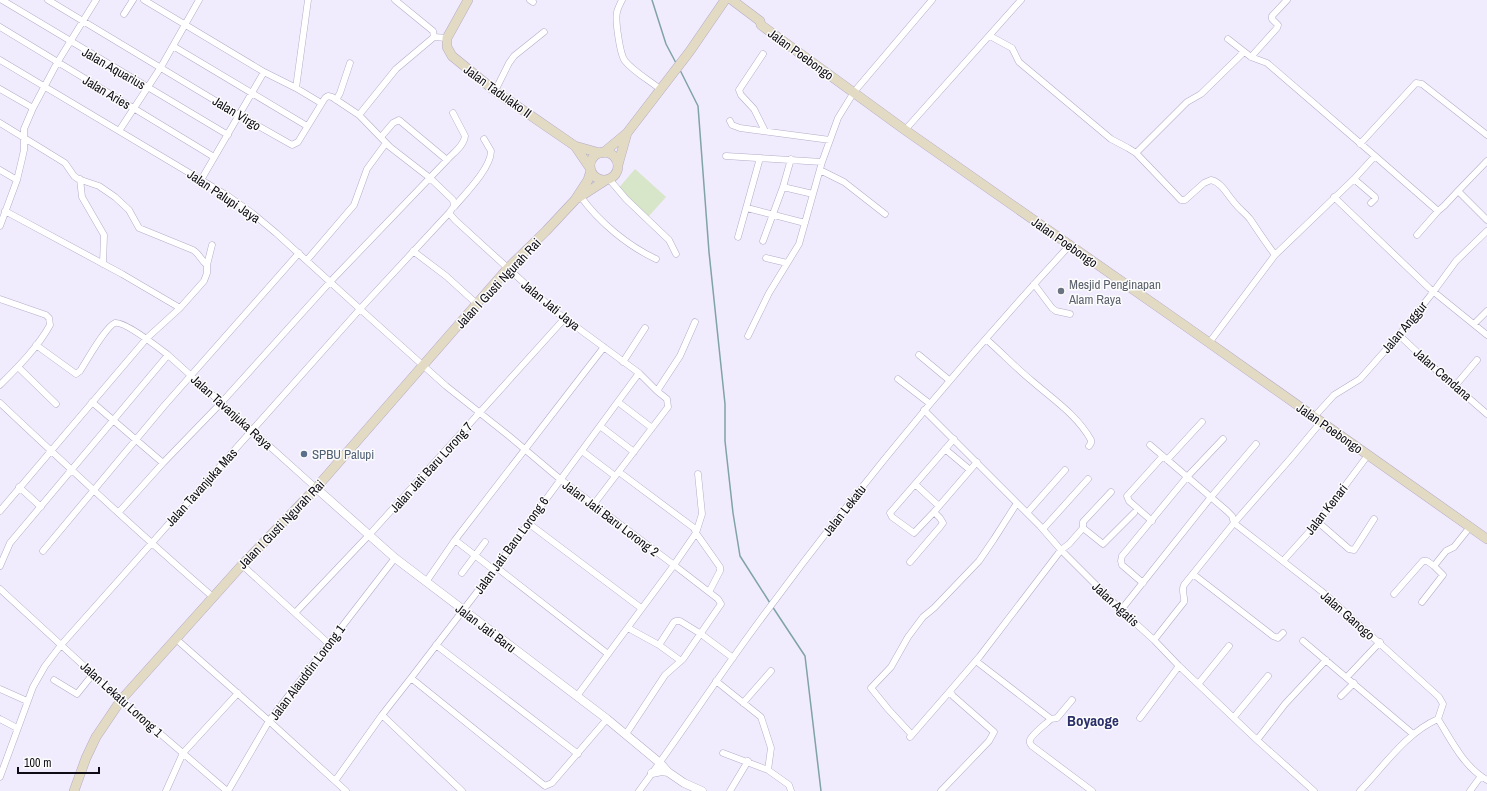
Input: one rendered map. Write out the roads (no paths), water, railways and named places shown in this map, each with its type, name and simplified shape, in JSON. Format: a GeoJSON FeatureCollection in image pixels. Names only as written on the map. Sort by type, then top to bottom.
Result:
{"type":"FeatureCollection","features":[{"type":"Feature","properties":{"kind":"main road"},"geometry":{"type":"LineString","coordinates":[[447,38],[468,0]]}},
{"type":"Feature","properties":{"kind":"main road"},"geometry":{"type":"LineString","coordinates":[[591,169],[594,158],[627,133],[690,51],[726,0]]}},
{"type":"Feature","properties":{"kind":"main road","name":"Jalan Poebongo"},"geometry":{"type":"LineString","coordinates":[[726,0],[756,25],[761,25],[905,130],[1487,539]]}},
{"type":"Feature","properties":{"kind":"main road","name":"Jalan Tadulako II"},"geometry":{"type":"LineString","coordinates":[[447,38],[447,47],[452,56],[495,91],[575,146],[601,153]]}},
{"type":"Feature","properties":{"kind":"main road"},"geometry":{"type":"LineString","coordinates":[[575,146],[598,179],[607,180],[616,173],[627,133]]}},
{"type":"Feature","properties":{"kind":"main road"},"geometry":{"type":"LineString","coordinates":[[601,153],[615,157],[618,165]]}},
{"type":"Feature","properties":{"kind":"main road","name":"Jalan I Gusti Ngurah Rai"},"geometry":{"type":"LineString","coordinates":[[578,198],[588,180],[591,169]]}},
{"type":"Feature","properties":{"kind":"main road","name":"Jalan I Gusti Ngurah Rai"},"geometry":{"type":"LineString","coordinates":[[74,791],[86,758],[96,738],[121,700],[242,564],[316,488],[508,268],[578,198],[607,180]]}},
{"type":"Feature","properties":{"kind":"street","name":"Jalan Aquarius"},"geometry":{"type":"LineString","coordinates":[[2,0],[228,135]]}},
{"type":"Feature","properties":{"kind":"street","name":"Jalan Virgo"},"geometry":{"type":"LineString","coordinates":[[48,0],[239,115],[292,145],[298,142],[321,103]]}},
{"type":"Feature","properties":{"kind":"street"},"geometry":{"type":"LineString","coordinates":[[0,226],[17,180],[24,150],[24,129],[33,108],[57,63],[96,0]]}},
{"type":"Feature","properties":{"kind":"street"},"geometry":{"type":"LineString","coordinates":[[124,14],[133,0]]}},
{"type":"Feature","properties":{"kind":"street"},"geometry":{"type":"LineString","coordinates":[[144,0],[264,72],[296,88],[321,103],[325,98],[330,96],[359,115],[386,142],[430,178],[453,200],[453,208]]}},
{"type":"Feature","properties":{"kind":"street"},"geometry":{"type":"LineString","coordinates":[[119,131],[161,67],[199,0]]}},
{"type":"Feature","properties":{"kind":"street"},"geometry":{"type":"LineString","coordinates":[[296,88],[308,0]]}},
{"type":"Feature","properties":{"kind":"street"},"geometry":{"type":"LineString","coordinates":[[396,0],[433,32],[434,37]]}},
{"type":"Feature","properties":{"kind":"street"},"geometry":{"type":"LineString","coordinates":[[622,0],[617,11],[617,16],[623,58],[629,65],[660,89]]}},
{"type":"Feature","properties":{"kind":"street"},"geometry":{"type":"LineString","coordinates":[[748,336],[769,293],[799,244],[822,162],[838,118],[854,92],[932,0]]}},
{"type":"Feature","properties":{"kind":"street"},"geometry":{"type":"LineString","coordinates":[[905,130],[1021,0]]}},
{"type":"Feature","properties":{"kind":"street"},"geometry":{"type":"LineString","coordinates":[[1251,57],[1277,28],[1278,25],[1272,19],[1272,16],[1287,0]]}},
{"type":"Feature","properties":{"kind":"street","name":"Jalan Aries"},"geometry":{"type":"LineString","coordinates":[[0,27],[214,157]]}},
{"type":"Feature","properties":{"kind":"street"},"geometry":{"type":"LineString","coordinates":[[495,91],[514,56],[544,32]]}},
{"type":"Feature","properties":{"kind":"street"},"geometry":{"type":"LineString","coordinates":[[990,36],[1010,47],[1015,52],[1019,62],[1111,139],[1136,153],[1182,200],[1185,200],[1204,183],[1214,180],[1250,219],[1262,239],[1275,255]]}},
{"type":"Feature","properties":{"kind":"street"},"geometry":{"type":"LineString","coordinates":[[359,115],[396,69],[434,37],[447,38]]}},
{"type":"Feature","properties":{"kind":"street"},"geometry":{"type":"LineString","coordinates":[[1228,39],[1251,57],[1267,63],[1438,211]]}},
{"type":"Feature","properties":{"kind":"street","name":"Jalan Virgo"},"geometry":{"type":"LineString","coordinates":[[173,46],[307,126]]}},
{"type":"Feature","properties":{"kind":"street"},"geometry":{"type":"LineString","coordinates":[[1136,153],[1187,102],[1201,94],[1244,52]]}},
{"type":"Feature","properties":{"kind":"street"},"geometry":{"type":"LineString","coordinates":[[763,54],[739,90],[741,95],[754,109],[765,131]]}},
{"type":"Feature","properties":{"kind":"street","name":"Jalan Palupi Jaya"},"geometry":{"type":"LineString","coordinates":[[0,60],[228,196],[252,213],[307,260],[423,366]]}},
{"type":"Feature","properties":{"kind":"street"},"geometry":{"type":"LineString","coordinates":[[336,100],[340,93],[350,63]]}},
{"type":"Feature","properties":{"kind":"street"},"geometry":{"type":"LineString","coordinates":[[201,180],[264,72]]}},
{"type":"Feature","properties":{"kind":"street"},"geometry":{"type":"LineString","coordinates":[[1360,144],[1416,83],[1422,84],[1487,135]]}},
{"type":"Feature","properties":{"kind":"street"},"geometry":{"type":"LineString","coordinates":[[0,89],[33,108]]}},
{"type":"Feature","properties":{"kind":"street"},"geometry":{"type":"LineString","coordinates":[[119,512],[163,463],[221,403],[330,282],[462,144],[465,136],[454,113]]}},
{"type":"Feature","properties":{"kind":"street"},"geometry":{"type":"LineString","coordinates":[[381,137],[393,123],[399,120],[447,160]]}},
{"type":"Feature","properties":{"kind":"street"},"geometry":{"type":"LineString","coordinates":[[730,121],[732,124],[740,128],[830,140]]}},
{"type":"Feature","properties":{"kind":"street"},"geometry":{"type":"LineString","coordinates":[[0,123],[65,163],[74,176],[99,186],[115,197],[129,210],[139,228],[193,250],[207,265]]}},
{"type":"Feature","properties":{"kind":"street"},"geometry":{"type":"LineString","coordinates":[[449,214],[477,180],[488,162],[491,151],[484,139]]}},
{"type":"Feature","properties":{"kind":"street"},"geometry":{"type":"LineString","coordinates":[[307,260],[354,206],[367,169],[386,142]]}},
{"type":"Feature","properties":{"kind":"street"},"geometry":{"type":"LineString","coordinates":[[726,156],[822,162]]}},
{"type":"Feature","properties":{"kind":"street"},"geometry":{"type":"LineString","coordinates":[[1209,343],[1275,255],[1354,179],[1375,156]]}},
{"type":"Feature","properties":{"kind":"street"},"geometry":{"type":"LineString","coordinates":[[738,237],[760,158]]}},
{"type":"Feature","properties":{"kind":"street"},"geometry":{"type":"LineString","coordinates":[[763,241],[783,187],[791,159]]}},
{"type":"Feature","properties":{"kind":"street"},"geometry":{"type":"LineString","coordinates":[[1416,235],[1487,161]]}},
{"type":"Feature","properties":{"kind":"street"},"geometry":{"type":"LineString","coordinates":[[0,170],[17,180]]}},
{"type":"Feature","properties":{"kind":"street"},"geometry":{"type":"LineString","coordinates":[[820,170],[844,182],[885,214]]}},
{"type":"Feature","properties":{"kind":"street"},"geometry":{"type":"LineString","coordinates":[[80,179],[82,197],[104,235],[103,264]]}},
{"type":"Feature","properties":{"kind":"street"},"geometry":{"type":"LineString","coordinates":[[1354,179],[1374,197],[1375,199],[1371,203]]}},
{"type":"Feature","properties":{"kind":"street"},"geometry":{"type":"LineString","coordinates":[[607,180],[669,240],[676,254]]}},
{"type":"Feature","properties":{"kind":"street"},"geometry":{"type":"LineString","coordinates":[[783,187],[813,194]]}},
{"type":"Feature","properties":{"kind":"street"},"geometry":{"type":"LineString","coordinates":[[1458,191],[1487,220]]}},
{"type":"Feature","properties":{"kind":"street"},"geometry":{"type":"LineString","coordinates":[[1334,197],[1408,268],[1487,335]]}},
{"type":"Feature","properties":{"kind":"street"},"geometry":{"type":"LineString","coordinates":[[578,198],[609,228],[641,251],[656,259]]}},
{"type":"Feature","properties":{"kind":"street"},"geometry":{"type":"LineString","coordinates":[[747,208],[805,223]]}},
{"type":"Feature","properties":{"kind":"street"},"geometry":{"type":"LineString","coordinates":[[5,212],[103,264],[180,308]]}},
{"type":"Feature","properties":{"kind":"street","name":"Jalan Jati Jaya"},"geometry":{"type":"LineString","coordinates":[[449,214],[556,312],[639,373],[656,391],[667,399],[668,406],[594,504]]}},
{"type":"Feature","properties":{"kind":"street","name":"Jalan Tavanjuka Mas"},"geometry":{"type":"LineString","coordinates":[[0,777],[27,701],[38,676],[61,645],[360,310],[449,214]]}},
{"type":"Feature","properties":{"kind":"street","name":"Jalan Anggur"},"geometry":{"type":"LineString","coordinates":[[1154,640],[1184,602],[1183,588],[1193,574],[1234,522],[1291,458],[1334,395],[1360,379],[1399,335],[1457,259],[1487,231]]}},
{"type":"Feature","properties":{"kind":"street"},"geometry":{"type":"LineString","coordinates":[[0,511],[147,338],[180,308],[204,281],[212,245]]}},
{"type":"Feature","properties":{"kind":"street","name":"Jalan Lekatu"},"geometry":{"type":"LineString","coordinates":[[641,790],[758,623],[929,403],[1034,284],[1070,246]]}},
{"type":"Feature","properties":{"kind":"street"},"geometry":{"type":"LineString","coordinates":[[413,252],[446,276],[477,304]]}},
{"type":"Feature","properties":{"kind":"street"},"geometry":{"type":"LineString","coordinates":[[42,551],[136,439],[299,253]]}},
{"type":"Feature","properties":{"kind":"street"},"geometry":{"type":"LineString","coordinates":[[766,258],[787,263]]}},
{"type":"Feature","properties":{"kind":"street"},"geometry":{"type":"LineString","coordinates":[[1034,284],[1052,308],[1056,311],[1070,314]]}},
{"type":"Feature","properties":{"kind":"street"},"geometry":{"type":"LineString","coordinates":[[0,299],[48,316],[50,325],[18,367],[0,385]]}},
{"type":"Feature","properties":{"kind":"street"},"geometry":{"type":"LineString","coordinates":[[1474,324],[1487,311]]}},
{"type":"Feature","properties":{"kind":"street","name":"Jalan Jati Baru Lorong 7"},"geometry":{"type":"LineString","coordinates":[[295,613],[370,534],[565,318]]}},
{"type":"Feature","properties":{"kind":"street"},"geometry":{"type":"LineString","coordinates":[[656,391],[680,356],[695,322]]}},
{"type":"Feature","properties":{"kind":"street","name":"Jalan Tavanjuka Raya"},"geometry":{"type":"LineString","coordinates":[[36,345],[76,374],[80,371],[102,337],[114,324],[120,324],[147,338],[168,355],[316,488]]}},
{"type":"Feature","properties":{"kind":"street"},"geometry":{"type":"LineString","coordinates":[[623,362],[645,328]]}},
{"type":"Feature","properties":{"kind":"street","name":"Jalan Cendana"},"geometry":{"type":"LineString","coordinates":[[1399,335],[1487,414]]}},
{"type":"Feature","properties":{"kind":"street"},"geometry":{"type":"LineString","coordinates":[[986,339],[1016,368],[1057,400],[1079,421],[1091,440],[1089,446]]}},
{"type":"Feature","properties":{"kind":"street"},"geometry":{"type":"LineString","coordinates":[[426,582],[455,540],[604,347]]}},
{"type":"Feature","properties":{"kind":"street"},"geometry":{"type":"LineString","coordinates":[[0,566],[10,543],[168,355]]}},
{"type":"Feature","properties":{"kind":"street"},"geometry":{"type":"LineString","coordinates":[[919,355],[949,380]]}},
{"type":"Feature","properties":{"kind":"street"},"geometry":{"type":"LineString","coordinates":[[1455,386],[1477,360]]}},
{"type":"Feature","properties":{"kind":"street","name":"Jalan Jati Baru Lorong 2"},"geometry":{"type":"LineString","coordinates":[[423,366],[560,479],[721,601],[720,608],[701,634]]}},
{"type":"Feature","properties":{"kind":"street"},"geometry":{"type":"LineString","coordinates":[[18,367],[56,404]]}},
{"type":"Feature","properties":{"kind":"street","name":"Jalan Jati Baru Lorong 6"},"geometry":{"type":"LineString","coordinates":[[334,781],[382,715],[495,569],[639,373]]}},
{"type":"Feature","properties":{"kind":"street"},"geometry":{"type":"LineString","coordinates":[[898,378],[929,403]]}},
{"type":"Feature","properties":{"kind":"street"},"geometry":{"type":"LineString","coordinates":[[92,402],[163,463]]}},
{"type":"Feature","properties":{"kind":"street"},"geometry":{"type":"LineString","coordinates":[[618,402],[652,428]]}},
{"type":"Feature","properties":{"kind":"street"},"geometry":{"type":"LineString","coordinates":[[0,403],[72,471],[119,512],[151,544],[213,597]]}},
{"type":"Feature","properties":{"kind":"street","name":"Jalan Agatis"},"geometry":{"type":"LineString","coordinates":[[924,410],[1027,513],[1060,550],[1121,610],[1257,740],[1314,791]]}},
{"type":"Feature","properties":{"kind":"street"},"geometry":{"type":"LineString","coordinates":[[1152,521],[1129,501],[1127,496],[1202,422]]}},
{"type":"Feature","properties":{"kind":"street"},"geometry":{"type":"LineString","coordinates":[[600,426],[634,452]]}},
{"type":"Feature","properties":{"kind":"street"},"geometry":{"type":"LineString","coordinates":[[954,439],[892,511],[891,515],[914,533],[977,462]]}},
{"type":"Feature","properties":{"kind":"street"},"geometry":{"type":"LineString","coordinates":[[1143,583],[1122,565],[1122,556],[1187,477],[1223,439]]}},
{"type":"Feature","properties":{"kind":"street"},"geometry":{"type":"LineString","coordinates":[[1121,610],[1211,497],[1256,444]]}},
{"type":"Feature","properties":{"kind":"street","name":"Jalan Ganogo"},"geometry":{"type":"LineString","coordinates":[[1150,445],[1228,511],[1234,522],[1325,594],[1442,699],[1443,708],[1438,719]]}},
{"type":"Feature","properties":{"kind":"street"},"geometry":{"type":"LineString","coordinates":[[945,449],[970,470]]}},
{"type":"Feature","properties":{"kind":"street"},"geometry":{"type":"LineString","coordinates":[[582,451],[693,526],[696,533],[720,567],[720,571],[709,592]]}},
{"type":"Feature","properties":{"kind":"street","name":"Jalan Kenari"},"geometry":{"type":"LineString","coordinates":[[1283,562],[1318,522],[1368,455]]}},
{"type":"Feature","properties":{"kind":"street"},"geometry":{"type":"LineString","coordinates":[[1027,513],[1065,470]]}},
{"type":"Feature","properties":{"kind":"street"},"geometry":{"type":"LineString","coordinates":[[577,696],[696,533],[702,514],[698,474]]}},
{"type":"Feature","properties":{"kind":"street"},"geometry":{"type":"LineString","coordinates":[[1042,529],[1088,479]]}},
{"type":"Feature","properties":{"kind":"street"},"geometry":{"type":"LineString","coordinates":[[915,484],[939,506]]}},
{"type":"Feature","properties":{"kind":"street"},"geometry":{"type":"LineString","coordinates":[[19,488],[41,507]]}},
{"type":"Feature","properties":{"kind":"street","name":"Jalan Jati Baru"},"geometry":{"type":"LineString","coordinates":[[316,488],[370,534],[395,558],[607,719],[660,763],[668,772],[684,783],[702,791]]}},
{"type":"Feature","properties":{"kind":"street"},"geometry":{"type":"LineString","coordinates":[[1017,503],[979,561],[944,599],[923,617],[908,637],[891,667],[871,688],[911,736],[976,661],[1060,550],[1069,544],[1083,528],[1083,522],[1111,492]]}},
{"type":"Feature","properties":{"kind":"street"},"geometry":{"type":"LineString","coordinates":[[910,562],[942,525],[942,520],[934,512]]}},
{"type":"Feature","properties":{"kind":"street"},"geometry":{"type":"LineString","coordinates":[[1083,528],[1103,544],[1134,513]]}},
{"type":"Feature","properties":{"kind":"street"},"geometry":{"type":"LineString","coordinates":[[1318,522],[1345,545],[1354,550],[1374,519]]}},
{"type":"Feature","properties":{"kind":"street"},"geometry":{"type":"LineString","coordinates":[[528,523],[641,608]]}},
{"type":"Feature","properties":{"kind":"street"},"geometry":{"type":"LineString","coordinates":[[1434,566],[1446,551],[1454,547],[1470,527]]}},
{"type":"Feature","properties":{"kind":"street"},"geometry":{"type":"LineString","coordinates":[[455,540],[608,654]]}},
{"type":"Feature","properties":{"kind":"street"},"geometry":{"type":"LineString","coordinates":[[462,573],[485,542]]}},
{"type":"Feature","properties":{"kind":"street","name":"Jalan Alauddin Lorong 1"},"geometry":{"type":"LineString","coordinates":[[227,791],[269,721],[395,558]]}},
{"type":"Feature","properties":{"kind":"street"},"geometry":{"type":"LineString","coordinates":[[1394,594],[1423,561],[1427,561],[1442,575],[1422,602]]}},
{"type":"Feature","properties":{"kind":"street"},"geometry":{"type":"LineString","coordinates":[[242,564],[328,643]]}},
{"type":"Feature","properties":{"kind":"street"},"geometry":{"type":"LineString","coordinates":[[1193,574],[1273,636],[1278,638],[1283,633]]}},
{"type":"Feature","properties":{"kind":"street","name":"Jalan Lekatu Lorong 1"},"geometry":{"type":"LineString","coordinates":[[0,589],[121,700],[227,791]]}},
{"type":"Feature","properties":{"kind":"street"},"geometry":{"type":"LineString","coordinates":[[659,645],[676,621],[680,621],[701,634],[733,658]]}},
{"type":"Feature","properties":{"kind":"street"},"geometry":{"type":"LineString","coordinates":[[628,628],[659,645],[681,661]]}},
{"type":"Feature","properties":{"kind":"street"},"geometry":{"type":"LineString","coordinates":[[626,734],[670,668],[681,661],[701,634]]}},
{"type":"Feature","properties":{"kind":"street"},"geometry":{"type":"LineString","coordinates":[[176,639],[346,791]]}},
{"type":"Feature","properties":{"kind":"street"},"geometry":{"type":"LineString","coordinates":[[1303,641],[1413,734]]}},
{"type":"Feature","properties":{"kind":"street"},"geometry":{"type":"LineString","coordinates":[[1347,678],[1380,642]]}},
{"type":"Feature","properties":{"kind":"street"},"geometry":{"type":"LineString","coordinates":[[436,645],[578,754]]}},
{"type":"Feature","properties":{"kind":"street"},"geometry":{"type":"LineString","coordinates":[[1199,683],[1229,646]]}},
{"type":"Feature","properties":{"kind":"street"},"geometry":{"type":"LineString","coordinates":[[1257,740],[1286,704],[1326,660]]}},
{"type":"Feature","properties":{"kind":"street"},"geometry":{"type":"LineString","coordinates":[[976,661],[1052,719]]}},
{"type":"Feature","properties":{"kind":"street"},"geometry":{"type":"LineString","coordinates":[[1140,718],[1179,666]]}},
{"type":"Feature","properties":{"kind":"street"},"geometry":{"type":"LineString","coordinates":[[743,703],[771,671]]}},
{"type":"Feature","properties":{"kind":"street"},"geometry":{"type":"LineString","coordinates":[[54,680],[77,694],[93,674]]}},
{"type":"Feature","properties":{"kind":"street"},"geometry":{"type":"LineString","coordinates":[[1234,717],[1268,676]]}},
{"type":"Feature","properties":{"kind":"street"},"geometry":{"type":"LineString","coordinates":[[411,678],[545,786],[550,785],[607,719]]}},
{"type":"Feature","properties":{"kind":"street"},"geometry":{"type":"LineString","coordinates":[[716,681],[760,717],[771,748],[768,770]]}},
{"type":"Feature","properties":{"kind":"street"},"geometry":{"type":"LineString","coordinates":[[1342,696],[1354,683]]}},
{"type":"Feature","properties":{"kind":"street"},"geometry":{"type":"LineString","coordinates":[[0,689],[27,701]]}},
{"type":"Feature","properties":{"kind":"street"},"geometry":{"type":"LineString","coordinates":[[941,791],[989,741],[994,732],[953,696],[950,691]]}},
{"type":"Feature","properties":{"kind":"street"},"geometry":{"type":"LineString","coordinates":[[166,791],[183,753],[238,693]]}},
{"type":"Feature","properties":{"kind":"street"},"geometry":{"type":"LineString","coordinates":[[1072,700],[1057,718],[1052,719],[1030,739],[1030,742],[1032,746],[1092,791]]}},
{"type":"Feature","properties":{"kind":"street"},"geometry":{"type":"LineString","coordinates":[[382,715],[458,790]]}},
{"type":"Feature","properties":{"kind":"street"},"geometry":{"type":"LineString","coordinates":[[0,719],[17,728]]}},
{"type":"Feature","properties":{"kind":"street"},"geometry":{"type":"LineString","coordinates":[[1360,791],[1413,734],[1438,719],[1458,751],[1484,778],[1470,791]]}},
{"type":"Feature","properties":{"kind":"street"},"geometry":{"type":"LineString","coordinates":[[723,753],[748,761],[768,770],[790,785],[791,791]]}},
{"type":"Feature","properties":{"kind":"street"},"geometry":{"type":"LineString","coordinates":[[730,791],[748,761]]}},
{"type":"Feature","properties":{"kind":"street"},"geometry":{"type":"LineString","coordinates":[[652,773],[662,771],[668,772]]}},
{"type":"Feature","properties":{"kind":"waterway"},"geometry":{"type":"LineString","coordinates":[[652,0],[666,44],[676,63]]}},
{"type":"Feature","properties":{"kind":"waterway"},"geometry":{"type":"LineString","coordinates":[[680,70],[698,106],[709,252],[725,404],[725,441],[733,513],[740,556],[770,603]]}},
{"type":"Feature","properties":{"kind":"waterway"},"geometry":{"type":"LineString","coordinates":[[772,606],[805,656],[821,791]]}},
{"type":"Feature","properties":{"kind":"place","name":"Mesjid Penginapan Alam Raya"},"geometry":{"type":"Point","coordinates":[1061,291]}},
{"type":"Feature","properties":{"kind":"place","name":"SPBU Palupi"},"geometry":{"type":"Point","coordinates":[304,454]}},
{"type":"Feature","properties":{"kind":"district","name":"Boyaoge"},"geometry":{"type":"Point","coordinates":[1093,721]}}]}
